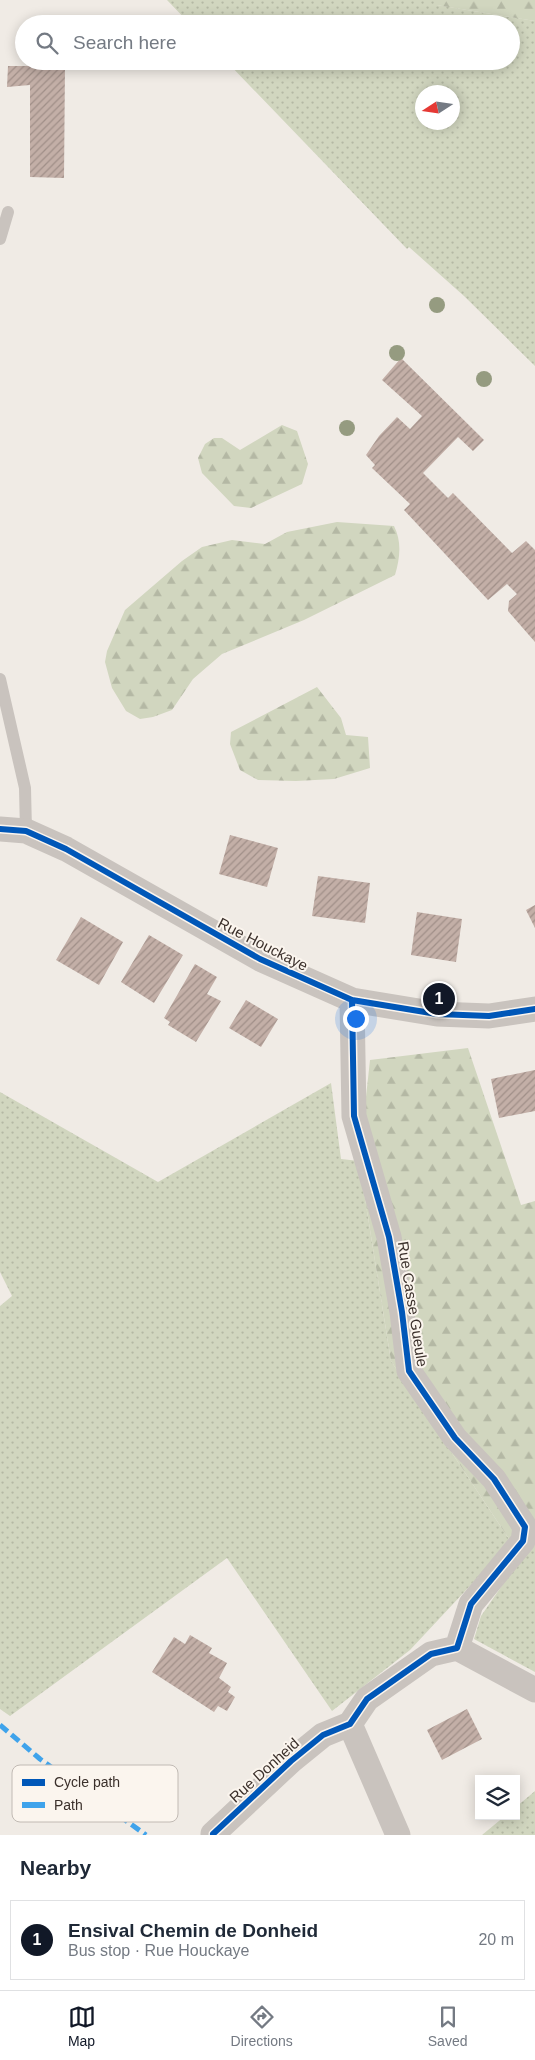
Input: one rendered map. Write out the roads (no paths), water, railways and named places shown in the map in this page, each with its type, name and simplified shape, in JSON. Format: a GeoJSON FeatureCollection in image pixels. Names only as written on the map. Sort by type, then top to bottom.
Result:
{"type":"FeatureCollection","features":[{"type":"Feature","properties":{"kind":"street","name":"Rue Houckaye"},"geometry":{"type":"LineString","coordinates":[[0,829],[26,831],[66,849],[260,959],[352,1000],[437,1014],[489,1016],[535,1009]]}},
{"type":"Feature","properties":{"kind":"street","name":"Rue Casse Gueule"},"geometry":{"type":"LineString","coordinates":[[352,1000],[354,1116],[389,1237],[402,1312],[409,1371],[455,1438],[494,1479],[525,1527],[523,1541],[471,1604],[457,1648]]}},
{"type":"Feature","properties":{"kind":"street"},"geometry":{"type":"LineString","coordinates":[[398,1835],[350,1724],[367,1699],[431,1654],[457,1648],[535,1690]]}},
{"type":"Feature","properties":{"kind":"street","name":"Rue Donheid"},"geometry":{"type":"LineString","coordinates":[[213,1834],[291,1761],[324,1735],[350,1724]]}},
{"type":"Feature","properties":{"kind":"lane"},"geometry":{"type":"LineString","coordinates":[[0,239],[8,212]]}},
{"type":"Feature","properties":{"kind":"lane"},"geometry":{"type":"LineString","coordinates":[[0,679],[25,788],[26,831]]}},
{"type":"Feature","properties":{"kind":"place","name":"Ensival Chemin de Donheid"},"geometry":{"type":"Point","coordinates":[439,999]}}]}
